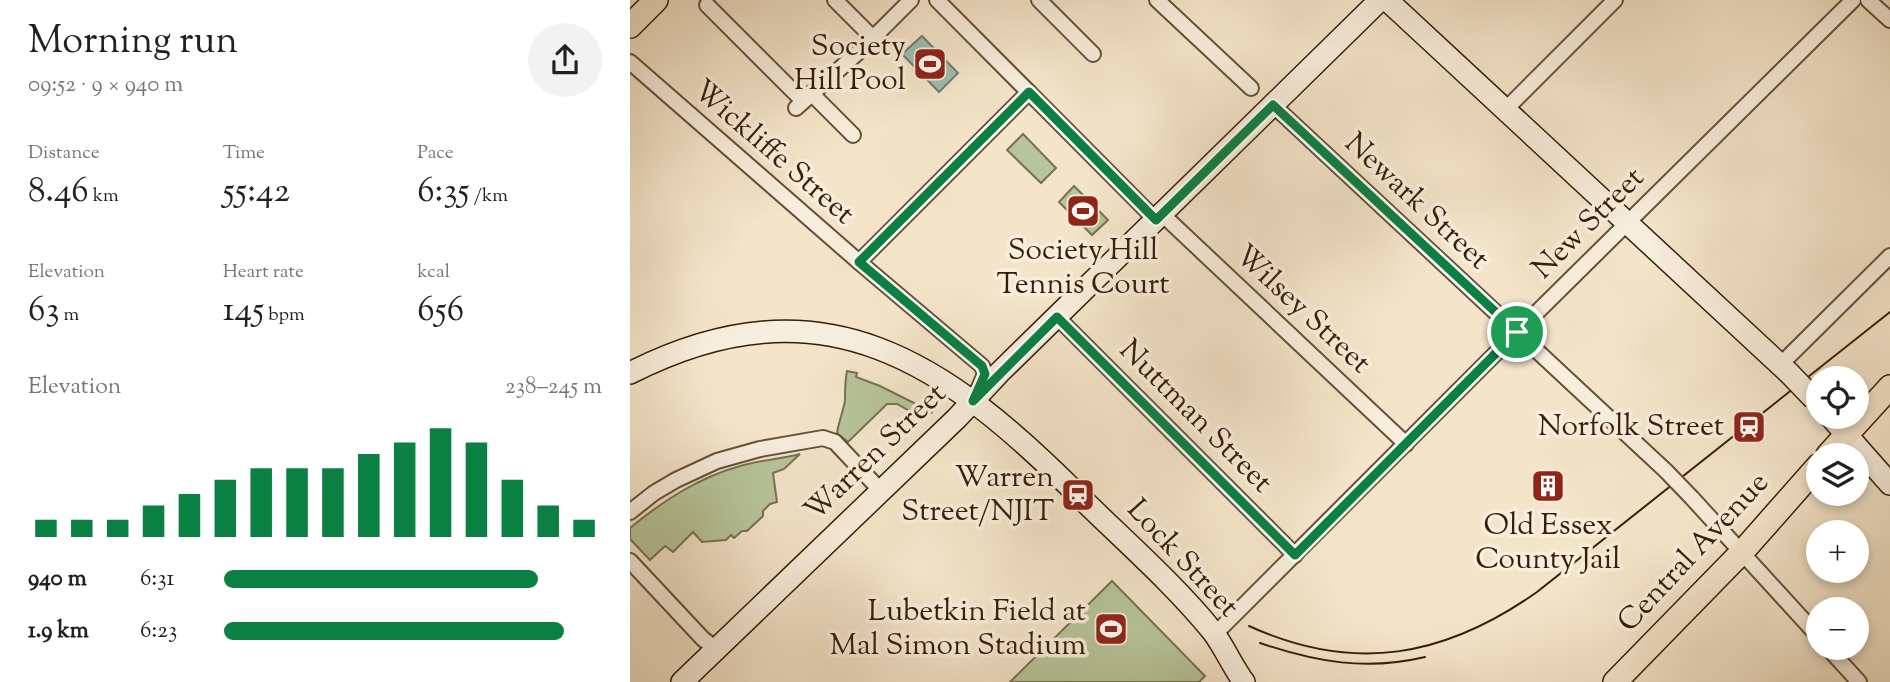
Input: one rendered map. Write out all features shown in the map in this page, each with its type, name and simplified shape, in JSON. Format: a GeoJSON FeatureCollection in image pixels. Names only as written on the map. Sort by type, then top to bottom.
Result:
{"type":"FeatureCollection","features":[{"type":"Feature","properties":{"kind":"main road"},"geometry":{"type":"LineString","coordinates":[[630,26],[656,0]]}},
{"type":"Feature","properties":{"kind":"main road","name":"Warren Street"},"geometry":{"type":"LineString","coordinates":[[681,682],[881,491],[1380,0]]}},
{"type":"Feature","properties":{"kind":"main road"},"geometry":{"type":"LineString","coordinates":[[1387,0],[1806,392]]}},
{"type":"Feature","properties":{"kind":"main road","name":"Lock Street"},"geometry":{"type":"LineString","coordinates":[[630,373],[710,341],[759,332],[810,332],[847,339],[912,363],[973,401],[1075,491],[1215,634],[1244,682]]}},
{"type":"Feature","properties":{"kind":"main road"},"geometry":{"type":"LineString","coordinates":[[1839,443],[1890,387]]}},
{"type":"Feature","properties":{"kind":"main road"},"geometry":{"type":"LineString","coordinates":[[1841,429],[1890,484]]}},
{"type":"Feature","properties":{"kind":"main road","name":"Central Avenue"},"geometry":{"type":"LineString","coordinates":[[1615,682],[1742,551],[1806,479]]}},
{"type":"Feature","properties":{"kind":"street"},"geometry":{"type":"LineString","coordinates":[[835,0],[873,38]]}},
{"type":"Feature","properties":{"kind":"street"},"geometry":{"type":"LineString","coordinates":[[803,101],[911,0]]}},
{"type":"Feature","properties":{"kind":"street","name":"Wilsey Street"},"geometry":{"type":"LineString","coordinates":[[937,0],[1159,217],[1406,444]]}},
{"type":"Feature","properties":{"kind":"street"},"geometry":{"type":"LineString","coordinates":[[1039,0],[1093,54]]}},
{"type":"Feature","properties":{"kind":"street"},"geometry":{"type":"LineString","coordinates":[[1505,110],[1615,0]]}},
{"type":"Feature","properties":{"kind":"street","name":"New Street"},"geometry":{"type":"LineString","coordinates":[[1215,634],[1853,0]]}},
{"type":"Feature","properties":{"kind":"street"},"geometry":{"type":"LineString","coordinates":[[1868,0],[1890,20]]}},
{"type":"Feature","properties":{"kind":"street"},"geometry":{"type":"LineString","coordinates":[[1160,1],[1251,88]]}},
{"type":"Feature","properties":{"kind":"street"},"geometry":{"type":"LineString","coordinates":[[707,5],[803,101],[853,135]]}},
{"type":"Feature","properties":{"kind":"street","name":"Wickliffe Street"},"geometry":{"type":"LineString","coordinates":[[630,62],[982,366],[985,374],[973,401]]}},
{"type":"Feature","properties":{"kind":"street"},"geometry":{"type":"LineString","coordinates":[[859,262],[1029,92]]}},
{"type":"Feature","properties":{"kind":"street","name":"Newark Street"},"geometry":{"type":"LineString","coordinates":[[1273,105],[1666,471],[1806,623]]}},
{"type":"Feature","properties":{"kind":"street"},"geometry":{"type":"LineString","coordinates":[[1784,369],[1890,256]]}},
{"type":"Feature","properties":{"kind":"street","name":"Nuttman Street"},"geometry":{"type":"LineString","coordinates":[[1057,317],[1295,555]]}},
{"type":"Feature","properties":{"kind":"street"},"geometry":{"type":"LineString","coordinates":[[630,512],[676,480],[717,461],[760,449],[823,438],[835,442],[881,491]]}},
{"type":"Feature","properties":{"kind":"street"},"geometry":{"type":"LineString","coordinates":[[630,561],[703,639],[716,649]]}},
{"type":"Feature","properties":{"kind":"street"},"geometry":{"type":"LineString","coordinates":[[1839,660],[1859,682]]}},
{"type":"Feature","properties":{"kind":"green space","name":"Society Hill Tennis Court"},"geometry":{"type":"Polygon","coordinates":[[[1023,134],[1056,168],[1041,183],[1007,150],[1023,134]]]}},
{"type":"Feature","properties":{"kind":"green space","name":"Society Hill Tennis Court"},"geometry":{"type":"Polygon","coordinates":[[[1074,186],[1108,220],[1092,235],[1059,202],[1074,186]]]}},
{"type":"Feature","properties":{"kind":"green space"},"geometry":{"type":"Polygon","coordinates":[[[847,371],[857,373],[856,377],[932,412],[924,419],[897,404],[887,404],[848,442],[837,433],[845,402],[847,371]]]}},
{"type":"Feature","properties":{"kind":"green space"},"geometry":{"type":"Polygon","coordinates":[[[800,454],[784,469],[773,473],[777,502],[770,504],[763,511],[763,516],[747,531],[742,531],[734,538],[731,535],[726,540],[702,542],[693,532],[673,552],[665,546],[650,560],[630,539],[630,528],[669,499],[696,484],[740,466],[800,454]]]}},
{"type":"Feature","properties":{"kind":"green space","name":"Lubetkin Field at Mal Simon Stadium"},"geometry":{"type":"Polygon","coordinates":[[[1112,581],[1205,676],[1199,682],[1010,682],[1112,581]]]}},
{"type":"Feature","properties":{"kind":"water","name":"Society Hill Pool"},"geometry":{"type":"Polygon","coordinates":[[[922,36],[958,73],[939,92],[902,54],[922,36]]]}},
{"type":"Feature","properties":{"kind":"tram line"},"geometry":{"type":"LineString","coordinates":[[1249,626],[1288,641],[1325,650],[1362,653],[1398,651],[1433,644],[1503,614],[1537,592],[1890,312]]}},
{"type":"Feature","properties":{"kind":"tram line"},"geometry":{"type":"LineString","coordinates":[[1260,643],[1301,655],[1362,664],[1425,657]]}},
{"type":"Feature","properties":{"kind":"place","name":"Society Hill Pool"},"geometry":{"type":"Point","coordinates":[930,64]}},
{"type":"Feature","properties":{"kind":"place","name":"Society Hill Tennis Court"},"geometry":{"type":"Point","coordinates":[1083,211]}},
{"type":"Feature","properties":{"kind":"place","name":"Norfolk Street"},"geometry":{"type":"Point","coordinates":[1749,427]}},
{"type":"Feature","properties":{"kind":"place","name":"Old Essex County Jail"},"geometry":{"type":"Point","coordinates":[1548,486]}},
{"type":"Feature","properties":{"kind":"place","name":"Warren Street/NJIT"},"geometry":{"type":"Point","coordinates":[1078,495]}},
{"type":"Feature","properties":{"kind":"place","name":"Lubetkin Field at Mal Simon Stadium"},"geometry":{"type":"Point","coordinates":[1111,629]}},
{"type":"Feature","properties":{"kind":"route"},"geometry":{"type":"LineString","coordinates":[[1029,92],[1156,220],[1273,105],[1517,332],[1295,555],[1057,317],[973,401],[985,374],[982,366],[859,262],[1029,92]]}}]}
